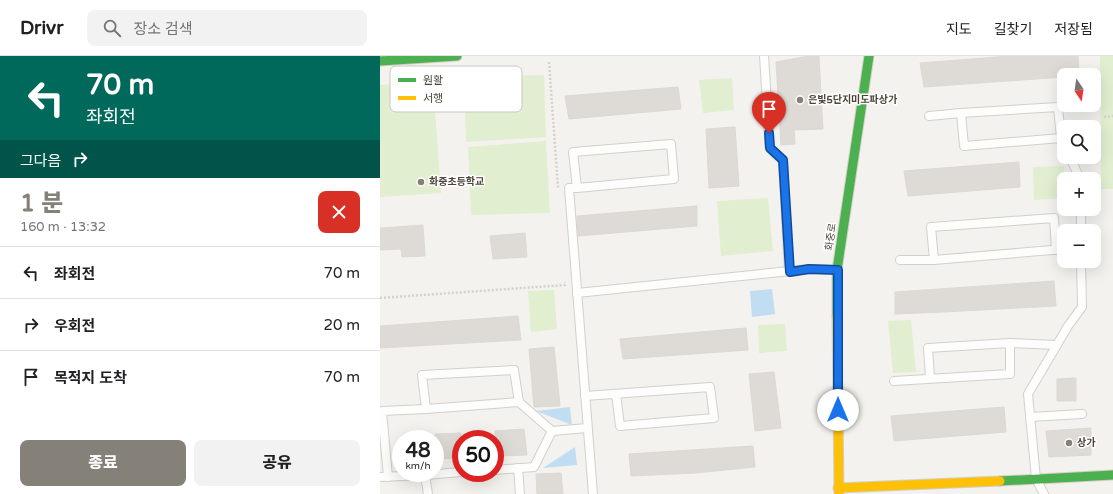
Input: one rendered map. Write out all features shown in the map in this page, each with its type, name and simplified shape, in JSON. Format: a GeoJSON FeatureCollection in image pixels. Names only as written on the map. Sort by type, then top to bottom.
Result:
{"type":"FeatureCollection","features":[{"type":"Feature","properties":{"kind":"main road"},"geometry":{"type":"LineString","coordinates":[[380,61],[457,56]]}},
{"type":"Feature","properties":{"kind":"main road","name":"화중로"},"geometry":{"type":"LineString","coordinates":[[839,491],[838,270],[869,56]]}},
{"type":"Feature","properties":{"kind":"main road"},"geometry":{"type":"LineString","coordinates":[[839,491],[1113,475]]}},
{"type":"Feature","properties":{"kind":"lane"},"geometry":{"type":"LineString","coordinates":[[764,56],[770,148],[783,160],[790,272]]}},
{"type":"Feature","properties":{"kind":"lane"},"geometry":{"type":"LineString","coordinates":[[929,116],[1058,107],[1059,120]]}},
{"type":"Feature","properties":{"kind":"lane"},"geometry":{"type":"LineString","coordinates":[[961,113],[964,146],[1057,142]]}},
{"type":"Feature","properties":{"kind":"lane"},"geometry":{"type":"LineString","coordinates":[[577,188],[573,152],[671,144],[674,179],[577,188],[569,188],[593,494]]}},
{"type":"Feature","properties":{"kind":"lane"},"geometry":{"type":"LineString","coordinates":[[934,260],[931,227],[1054,218],[1057,234]]}},
{"type":"Feature","properties":{"kind":"lane"},"geometry":{"type":"LineString","coordinates":[[900,260],[934,260],[1057,249]]}},
{"type":"Feature","properties":{"kind":"lane"},"geometry":{"type":"LineString","coordinates":[[1044,494],[1036,479],[1028,394],[1068,326],[1082,307],[1081,268]]}},
{"type":"Feature","properties":{"kind":"lane"},"geometry":{"type":"LineString","coordinates":[[577,293],[809,269],[838,270]]}},
{"type":"Feature","properties":{"kind":"lane"},"geometry":{"type":"LineString","coordinates":[[930,378],[928,348],[1010,343],[1057,344]]}},
{"type":"Feature","properties":{"kind":"lane"},"geometry":{"type":"LineString","coordinates":[[894,381],[1010,374],[1010,343]]}},
{"type":"Feature","properties":{"kind":"lane"},"geometry":{"type":"LineString","coordinates":[[426,409],[422,374],[514,370],[519,402],[552,431],[588,428]]}},
{"type":"Feature","properties":{"kind":"lane"},"geometry":{"type":"LineString","coordinates":[[585,396],[710,387],[714,418],[620,426],[616,394]]}},
{"type":"Feature","properties":{"kind":"lane"},"geometry":{"type":"LineString","coordinates":[[384,477],[382,411],[519,402]]}},
{"type":"Feature","properties":{"kind":"lane"},"geometry":{"type":"LineString","coordinates":[[1030,417],[1082,414]]}},
{"type":"Feature","properties":{"kind":"lane"},"geometry":{"type":"LineString","coordinates":[[504,469],[534,467],[552,431]]}},
{"type":"Feature","properties":{"kind":"lane"},"geometry":{"type":"LineString","coordinates":[[518,468],[520,494]]}},
{"type":"Feature","properties":{"kind":"lane"},"geometry":{"type":"LineString","coordinates":[[426,482],[428,494]]}},
{"type":"Feature","properties":{"kind":"path"},"geometry":{"type":"LineString","coordinates":[[549,62],[558,192]]}},
{"type":"Feature","properties":{"kind":"path"},"geometry":{"type":"LineString","coordinates":[[1104,117],[1113,116]]}},
{"type":"Feature","properties":{"kind":"path"},"geometry":{"type":"LineString","coordinates":[[380,298],[565,285],[564,277]]}},
{"type":"Feature","properties":{"kind":"green space"},"geometry":{"type":"Polygon","coordinates":[[[1100,56],[1113,56],[1113,189],[1101,189],[1100,56]]]}},
{"type":"Feature","properties":{"kind":"green space"},"geometry":{"type":"Polygon","coordinates":[[[544,75],[546,137],[466,142],[465,112],[522,112],[522,76],[544,75]]]}},
{"type":"Feature","properties":{"kind":"green space"},"geometry":{"type":"Polygon","coordinates":[[[732,78],[734,110],[703,113],[699,80],[732,78]]]}},
{"type":"Feature","properties":{"kind":"green space"},"geometry":{"type":"Polygon","coordinates":[[[390,84],[390,112],[435,112],[441,193],[380,197],[380,85],[390,84]]]}},
{"type":"Feature","properties":{"kind":"green space"},"geometry":{"type":"Polygon","coordinates":[[[546,141],[550,213],[471,215],[468,147],[546,141]]]}},
{"type":"Feature","properties":{"kind":"green space"},"geometry":{"type":"Polygon","coordinates":[[[1064,166],[1064,172],[1057,172],[1057,198],[1034,200],[1033,167],[1064,166]]]}},
{"type":"Feature","properties":{"kind":"green space"},"geometry":{"type":"Polygon","coordinates":[[[768,198],[773,251],[721,256],[717,201],[768,198]]]}},
{"type":"Feature","properties":{"kind":"green space"},"geometry":{"type":"Polygon","coordinates":[[[554,290],[557,329],[531,332],[528,291],[554,290]]]}},
{"type":"Feature","properties":{"kind":"green space"},"geometry":{"type":"Polygon","coordinates":[[[911,320],[916,372],[893,373],[888,321],[911,320]]]}},
{"type":"Feature","properties":{"kind":"green space"},"geometry":{"type":"Polygon","coordinates":[[[785,324],[787,351],[759,353],[758,325],[785,324]]]}},
{"type":"Feature","properties":{"kind":"water"},"geometry":{"type":"Polygon","coordinates":[[[772,289],[775,314],[752,317],[750,291],[772,289]]]}},
{"type":"Feature","properties":{"kind":"water"},"geometry":{"type":"Polygon","coordinates":[[[570,407],[572,425],[536,411],[570,407]]]}},
{"type":"Feature","properties":{"kind":"water"},"geometry":{"type":"Polygon","coordinates":[[[575,447],[577,465],[543,468],[575,447]]]}},
{"type":"Feature","properties":{"kind":"building","name":"은빛5단지미도파상가"},"geometry":{"type":"Polygon","coordinates":[[[809,56],[819,56],[823,129],[794,130],[795,144],[781,145],[776,62],[809,56]]]}},
{"type":"Feature","properties":{"kind":"building"},"geometry":{"type":"Polygon","coordinates":[[[1010,56],[1078,56],[1079,68],[1057,68],[1057,78],[924,87],[920,63],[1010,56]]]}},
{"type":"Feature","properties":{"kind":"building"},"geometry":{"type":"Polygon","coordinates":[[[678,87],[681,109],[569,119],[565,96],[678,87]]]}},
{"type":"Feature","properties":{"kind":"building"},"geometry":{"type":"Polygon","coordinates":[[[735,127],[739,186],[709,188],[706,129],[735,127]]]}},
{"type":"Feature","properties":{"kind":"building"},"geometry":{"type":"Polygon","coordinates":[[[1019,162],[1020,187],[908,196],[904,171],[1019,162]]]}},
{"type":"Feature","properties":{"kind":"building"},"geometry":{"type":"Polygon","coordinates":[[[697,206],[697,226],[578,236],[577,216],[697,206]]]}},
{"type":"Feature","properties":{"kind":"building"},"geometry":{"type":"Polygon","coordinates":[[[423,225],[425,256],[402,257],[401,249],[380,250],[380,228],[423,225]]]}},
{"type":"Feature","properties":{"kind":"building"},"geometry":{"type":"Polygon","coordinates":[[[525,233],[527,257],[493,259],[490,236],[525,233]]]}},
{"type":"Feature","properties":{"kind":"building"},"geometry":{"type":"Polygon","coordinates":[[[1054,281],[1056,306],[895,314],[895,292],[1054,281]]]}},
{"type":"Feature","properties":{"kind":"building"},"geometry":{"type":"Polygon","coordinates":[[[518,316],[521,340],[380,348],[380,326],[518,316]]]}},
{"type":"Feature","properties":{"kind":"building"},"geometry":{"type":"Polygon","coordinates":[[[746,328],[748,350],[623,359],[620,339],[746,328]]]}},
{"type":"Feature","properties":{"kind":"building"},"geometry":{"type":"Polygon","coordinates":[[[554,347],[560,406],[534,407],[529,349],[554,347]]]}},
{"type":"Feature","properties":{"kind":"building"},"geometry":{"type":"Polygon","coordinates":[[[774,372],[781,428],[755,431],[749,374],[774,372]]]}},
{"type":"Feature","properties":{"kind":"building"},"geometry":{"type":"Polygon","coordinates":[[[1076,378],[1076,401],[1057,401],[1057,379],[1076,378]]]}},
{"type":"Feature","properties":{"kind":"building"},"geometry":{"type":"Polygon","coordinates":[[[1004,407],[1006,432],[894,441],[891,416],[1004,407]]]}},
{"type":"Feature","properties":{"kind":"building","name":"상가"},"geometry":{"type":"Polygon","coordinates":[[[1091,428],[1091,455],[1049,457],[1046,431],[1091,428]]]}},
{"type":"Feature","properties":{"kind":"building"},"geometry":{"type":"Polygon","coordinates":[[[524,429],[527,455],[504,456],[504,430],[524,429]]]}},
{"type":"Feature","properties":{"kind":"building"},"geometry":{"type":"Polygon","coordinates":[[[452,433],[452,458],[444,459],[444,434],[452,433]]]}},
{"type":"Feature","properties":{"kind":"building"},"geometry":{"type":"Polygon","coordinates":[[[753,446],[755,467],[695,473],[631,476],[629,454],[753,446]]]}},
{"type":"Feature","properties":{"kind":"building"},"geometry":{"type":"Polygon","coordinates":[[[561,473],[563,494],[537,494],[536,474],[561,473]]]}},
{"type":"Feature","properties":{"kind":"traffic: fast"},"geometry":{"type":"LineString","coordinates":[[380,61],[457,56]]}},
{"type":"Feature","properties":{"kind":"traffic: fast"},"geometry":{"type":"LineString","coordinates":[[837,316],[837,270],[869,56]]}},
{"type":"Feature","properties":{"kind":"traffic: fast"},"geometry":{"type":"LineString","coordinates":[[1000,481],[1113,475]]}},
{"type":"Feature","properties":{"kind":"traffic: slow"},"geometry":{"type":"LineString","coordinates":[[837,316],[839,494]]}},
{"type":"Feature","properties":{"kind":"traffic: slow"},"geometry":{"type":"LineString","coordinates":[[838,488],[1000,481]]}},
{"type":"Feature","properties":{"kind":"place","name":"은빛5단지미도파상가"},"geometry":{"type":"Point","coordinates":[800,100]}},
{"type":"Feature","properties":{"kind":"place","name":"화중초등학교"},"geometry":{"type":"Point","coordinates":[421,182]}},
{"type":"Feature","properties":{"kind":"place","name":"상가"},"geometry":{"type":"Point","coordinates":[1069,443]}},
{"type":"Feature","properties":{"kind":"route"},"geometry":{"type":"LineString","coordinates":[[769,133],[770,148],[783,160],[790,272],[809,269],[838,270],[838,410]]}}]}
